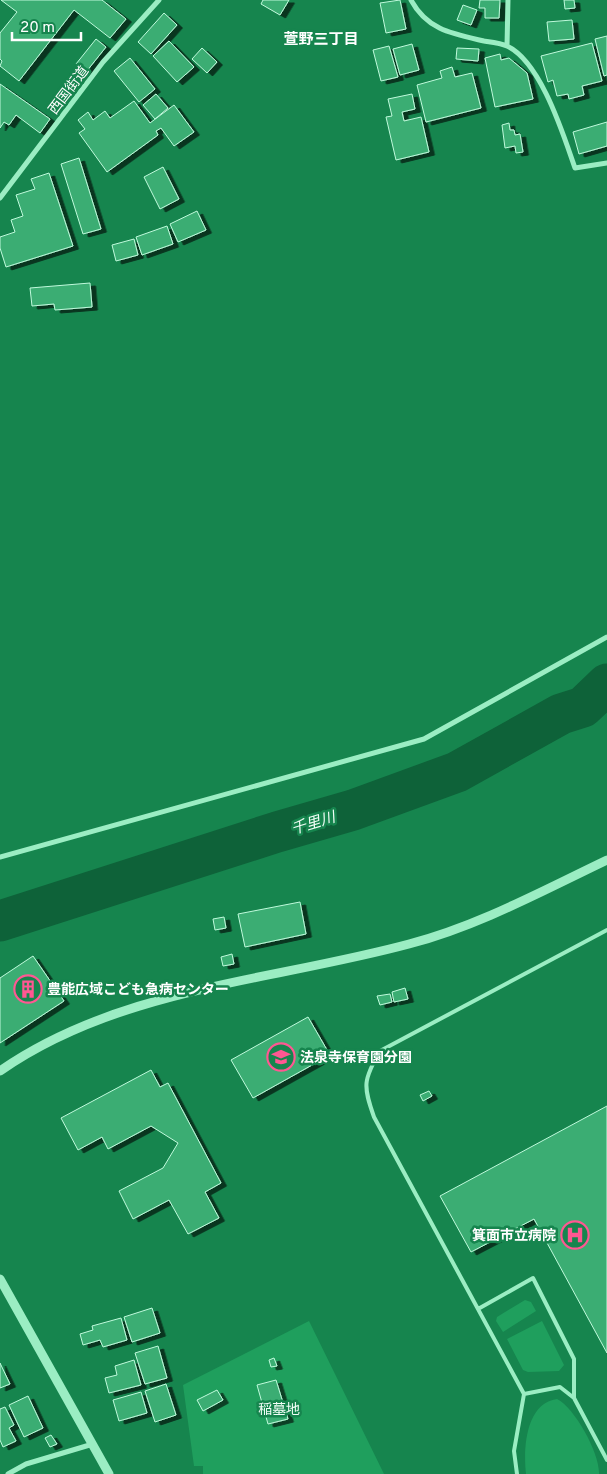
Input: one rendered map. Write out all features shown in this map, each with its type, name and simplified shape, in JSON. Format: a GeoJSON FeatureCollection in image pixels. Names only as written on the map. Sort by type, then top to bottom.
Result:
{"type":"FeatureCollection","features":[{"type":"Feature","properties":{"kind":"street","name":"西国街道"},"geometry":{"type":"LineString","coordinates":[[0,198],[103,62],[159,0]]}},
{"type":"Feature","properties":{"kind":"street"},"geometry":{"type":"LineString","coordinates":[[411,0],[419,16],[451,34],[507,46],[522,58],[550,98],[575,168],[607,163]]}},
{"type":"Feature","properties":{"kind":"street"},"geometry":{"type":"LineString","coordinates":[[507,46],[508,0]]}},
{"type":"Feature","properties":{"kind":"street"},"geometry":{"type":"LineString","coordinates":[[0,858],[424,739],[607,637]]}},
{"type":"Feature","properties":{"kind":"street"},"geometry":{"type":"LineString","coordinates":[[0,1071],[18,1058],[102,1018],[180,994],[339,962],[412,944],[483,919],[607,860]]}},
{"type":"Feature","properties":{"kind":"street"},"geometry":{"type":"LineString","coordinates":[[0,1280],[109,1474]]}},
{"type":"Feature","properties":{"kind":"street"},"geometry":{"type":"LineString","coordinates":[[8,1474],[26,1464],[93,1444]]}},
{"type":"Feature","properties":{"kind":"lane"},"geometry":{"type":"LineString","coordinates":[[517,1474],[514,1451],[524,1394],[374,1117],[367,1098],[366,1074],[380,1052],[607,930]]}},
{"type":"Feature","properties":{"kind":"lane"},"geometry":{"type":"LineString","coordinates":[[478,1309],[533,1278],[574,1359],[574,1398]]}},
{"type":"Feature","properties":{"kind":"lane"},"geometry":{"type":"LineString","coordinates":[[524,1394],[560,1387],[574,1398],[607,1460]]}},
{"type":"Feature","properties":{"kind":"green space"},"geometry":{"type":"Polygon","coordinates":[[[525,1300],[531,1302],[536,1311],[503,1332],[496,1321],[497,1317],[525,1300]]]}},
{"type":"Feature","properties":{"kind":"green space","name":"稲墓地"},"geometry":{"type":"Polygon","coordinates":[[[309,1321],[384,1474],[203,1474],[203,1466],[194,1466],[183,1385],[309,1321]]]}},
{"type":"Feature","properties":{"kind":"green space"},"geometry":{"type":"Polygon","coordinates":[[[542,1321],[564,1365],[559,1371],[528,1372],[523,1370],[507,1339],[542,1321]]]}},
{"type":"Feature","properties":{"kind":"green space"},"geometry":{"type":"Polygon","coordinates":[[[557,1399],[571,1412],[585,1432],[595,1455],[599,1474],[526,1474],[526,1440],[533,1418],[547,1402],[557,1399]]]}},
{"type":"Feature","properties":{"kind":"building"},"geometry":{"type":"Polygon","coordinates":[[[1,0],[102,0],[126,19],[110,38],[74,10],[19,81],[0,66],[2,61],[0,59],[0,33],[17,12],[1,0]]]}},
{"type":"Feature","properties":{"kind":"building"},"geometry":{"type":"Polygon","coordinates":[[[263,0],[289,0],[280,15],[261,4],[263,0]]]}},
{"type":"Feature","properties":{"kind":"building"},"geometry":{"type":"Polygon","coordinates":[[[400,0],[406,29],[386,33],[380,3],[400,0]]]}},
{"type":"Feature","properties":{"kind":"building"},"geometry":{"type":"Polygon","coordinates":[[[480,0],[500,0],[499,18],[485,18],[485,8],[479,8],[480,0]]]}},
{"type":"Feature","properties":{"kind":"building"},"geometry":{"type":"Polygon","coordinates":[[[564,0],[574,0],[575,8],[565,9],[564,0]]]}},
{"type":"Feature","properties":{"kind":"building"},"geometry":{"type":"Polygon","coordinates":[[[463,5],[477,10],[471,25],[457,20],[463,5]]]}},
{"type":"Feature","properties":{"kind":"building"},"geometry":{"type":"Polygon","coordinates":[[[164,13],[177,25],[151,54],[138,42],[164,13]]]}},
{"type":"Feature","properties":{"kind":"building"},"geometry":{"type":"Polygon","coordinates":[[[572,20],[574,39],[549,41],[547,22],[572,20]]]}},
{"type":"Feature","properties":{"kind":"building"},"geometry":{"type":"Polygon","coordinates":[[[607,36],[607,75],[604,76],[595,39],[607,36]]]}},
{"type":"Feature","properties":{"kind":"building"},"geometry":{"type":"Polygon","coordinates":[[[96,39],[106,47],[86,72],[76,64],[96,39]]]}},
{"type":"Feature","properties":{"kind":"building"},"geometry":{"type":"Polygon","coordinates":[[[169,41],[194,67],[177,82],[153,56],[169,41]]]}},
{"type":"Feature","properties":{"kind":"building"},"geometry":{"type":"Polygon","coordinates":[[[592,43],[602,81],[582,86],[584,95],[569,99],[568,94],[557,96],[553,80],[548,82],[541,56],[592,43]]]}},
{"type":"Feature","properties":{"kind":"building"},"geometry":{"type":"Polygon","coordinates":[[[412,44],[419,70],[400,75],[393,49],[412,44]]]}},
{"type":"Feature","properties":{"kind":"building"},"geometry":{"type":"Polygon","coordinates":[[[389,46],[398,77],[381,81],[373,50],[389,46]]]}},
{"type":"Feature","properties":{"kind":"building"},"geometry":{"type":"Polygon","coordinates":[[[202,48],[217,62],[207,73],[192,59],[202,48]]]}},
{"type":"Feature","properties":{"kind":"building"},"geometry":{"type":"Polygon","coordinates":[[[457,48],[479,49],[478,61],[456,59],[457,48]]]}},
{"type":"Feature","properties":{"kind":"building"},"geometry":{"type":"Polygon","coordinates":[[[500,54],[501,60],[509,58],[527,73],[533,99],[495,107],[485,58],[500,54]]]}},
{"type":"Feature","properties":{"kind":"building"},"geometry":{"type":"Polygon","coordinates":[[[130,58],[155,89],[139,102],[114,71],[130,58]]]}},
{"type":"Feature","properties":{"kind":"building"},"geometry":{"type":"Polygon","coordinates":[[[452,67],[455,77],[472,73],[481,108],[426,122],[417,85],[442,78],[440,71],[452,67]]]}},
{"type":"Feature","properties":{"kind":"building"},"geometry":{"type":"Polygon","coordinates":[[[0,84],[50,119],[40,133],[16,115],[9,125],[4,122],[0,128],[0,84]]]}},
{"type":"Feature","properties":{"kind":"building"},"geometry":{"type":"Polygon","coordinates":[[[156,94],[168,108],[155,119],[143,105],[156,94]]]}},
{"type":"Feature","properties":{"kind":"building"},"geometry":{"type":"Polygon","coordinates":[[[412,94],[415,109],[402,112],[404,121],[421,117],[429,152],[396,160],[386,117],[392,116],[388,99],[412,94]]]}},
{"type":"Feature","properties":{"kind":"building"},"geometry":{"type":"Polygon","coordinates":[[[134,101],[150,123],[174,105],[194,132],[174,146],[161,128],[156,131],[158,135],[107,172],[79,133],[85,129],[78,120],[88,112],[93,120],[105,111],[110,118],[134,101]]]}},
{"type":"Feature","properties":{"kind":"building"},"geometry":{"type":"Polygon","coordinates":[[[607,122],[607,146],[579,154],[573,132],[607,122]]]}},
{"type":"Feature","properties":{"kind":"building"},"geometry":{"type":"Polygon","coordinates":[[[509,123],[510,130],[514,130],[515,135],[520,134],[523,152],[516,153],[515,146],[505,148],[502,125],[509,123]]]}},
{"type":"Feature","properties":{"kind":"building"},"geometry":{"type":"Polygon","coordinates":[[[79,158],[101,229],[83,234],[61,164],[79,158]]]}},
{"type":"Feature","properties":{"kind":"building"},"geometry":{"type":"Polygon","coordinates":[[[163,167],[179,199],[160,209],[144,177],[163,167]]]}},
{"type":"Feature","properties":{"kind":"building"},"geometry":{"type":"Polygon","coordinates":[[[49,173],[73,246],[6,267],[0,248],[0,237],[15,232],[11,220],[23,216],[16,195],[35,189],[31,179],[49,173]]]}},
{"type":"Feature","properties":{"kind":"building"},"geometry":{"type":"Polygon","coordinates":[[[197,211],[206,230],[178,242],[170,224],[197,211]]]}},
{"type":"Feature","properties":{"kind":"building"},"geometry":{"type":"Polygon","coordinates":[[[167,226],[173,244],[142,255],[136,237],[167,226]]]}},
{"type":"Feature","properties":{"kind":"building"},"geometry":{"type":"Polygon","coordinates":[[[134,239],[138,255],[116,261],[112,245],[134,239]]]}},
{"type":"Feature","properties":{"kind":"building"},"geometry":{"type":"Polygon","coordinates":[[[90,283],[92,307],[55,310],[54,304],[32,306],[30,288],[90,283]]]}},
{"type":"Feature","properties":{"kind":"building"},"geometry":{"type":"Polygon","coordinates":[[[300,902],[306,934],[245,947],[238,914],[300,902]]]}},
{"type":"Feature","properties":{"kind":"building"},"geometry":{"type":"Polygon","coordinates":[[[224,917],[226,928],[215,930],[213,919],[224,917]]]}},
{"type":"Feature","properties":{"kind":"building"},"geometry":{"type":"Polygon","coordinates":[[[232,954],[234,964],[223,966],[221,957],[232,954]]]}},
{"type":"Feature","properties":{"kind":"building","name":"豊能広域こども急病センター"},"geometry":{"type":"Polygon","coordinates":[[[33,956],[64,1001],[0,1043],[0,978],[33,956]]]}},
{"type":"Feature","properties":{"kind":"building"},"geometry":{"type":"Polygon","coordinates":[[[405,988],[408,999],[394,1002],[392,992],[405,988]]]}},
{"type":"Feature","properties":{"kind":"building"},"geometry":{"type":"Polygon","coordinates":[[[390,994],[392,1002],[380,1005],[377,996],[390,994]]]}},
{"type":"Feature","properties":{"kind":"building","name":"法泉寺保育園分園"},"geometry":{"type":"Polygon","coordinates":[[[308,1017],[330,1055],[253,1098],[231,1060],[308,1017]]]}},
{"type":"Feature","properties":{"kind":"building"},"geometry":{"type":"Polygon","coordinates":[[[151,1070],[160,1087],[168,1083],[221,1183],[205,1192],[219,1218],[188,1234],[169,1200],[133,1219],[119,1191],[163,1168],[178,1143],[151,1126],[108,1149],[102,1137],[78,1150],[61,1118],[151,1070]]]}},
{"type":"Feature","properties":{"kind":"building"},"geometry":{"type":"Polygon","coordinates":[[[429,1091],[432,1096],[423,1101],[420,1095],[429,1091]]]}},
{"type":"Feature","properties":{"kind":"building","name":"箕面市立病院"},"geometry":{"type":"Polygon","coordinates":[[[607,1106],[607,1353],[534,1219],[471,1252],[440,1196],[607,1106]]]}},
{"type":"Feature","properties":{"kind":"building"},"geometry":{"type":"Polygon","coordinates":[[[152,1308],[160,1333],[132,1342],[124,1317],[152,1308]]]}},
{"type":"Feature","properties":{"kind":"building"},"geometry":{"type":"Polygon","coordinates":[[[121,1318],[127,1340],[103,1347],[100,1340],[83,1345],[80,1334],[93,1330],[92,1326],[121,1318]]]}},
{"type":"Feature","properties":{"kind":"building"},"geometry":{"type":"Polygon","coordinates":[[[158,1346],[167,1378],[145,1384],[135,1353],[158,1346]]]}},
{"type":"Feature","properties":{"kind":"building"},"geometry":{"type":"Polygon","coordinates":[[[274,1358],[277,1366],[271,1367],[269,1360],[274,1358]]]}},
{"type":"Feature","properties":{"kind":"building"},"geometry":{"type":"Polygon","coordinates":[[[134,1360],[141,1385],[109,1393],[105,1378],[117,1375],[115,1366],[134,1360]]]}},
{"type":"Feature","properties":{"kind":"building"},"geometry":{"type":"Polygon","coordinates":[[[0,1363],[10,1384],[0,1388],[0,1363]]]}},
{"type":"Feature","properties":{"kind":"building"},"geometry":{"type":"Polygon","coordinates":[[[276,1380],[288,1419],[268,1424],[257,1385],[276,1380]]]}},
{"type":"Feature","properties":{"kind":"building"},"geometry":{"type":"Polygon","coordinates":[[[166,1384],[176,1415],[155,1422],[145,1391],[166,1384]]]}},
{"type":"Feature","properties":{"kind":"building"},"geometry":{"type":"Polygon","coordinates":[[[217,1390],[223,1400],[203,1411],[197,1400],[217,1390]]]}},
{"type":"Feature","properties":{"kind":"building"},"geometry":{"type":"Polygon","coordinates":[[[141,1392],[147,1413],[119,1421],[113,1400],[141,1392]]]}},
{"type":"Feature","properties":{"kind":"building"},"geometry":{"type":"Polygon","coordinates":[[[28,1396],[43,1428],[24,1437],[9,1405],[28,1396]]]}},
{"type":"Feature","properties":{"kind":"building"},"geometry":{"type":"Polygon","coordinates":[[[5,1407],[14,1425],[9,1428],[16,1441],[3,1447],[0,1440],[0,1409],[5,1407]]]}},
{"type":"Feature","properties":{"kind":"building"},"geometry":{"type":"Polygon","coordinates":[[[51,1435],[57,1444],[50,1447],[45,1438],[51,1435]]]}},
{"type":"Feature","properties":{"kind":"waterway","name":"千里川"},"geometry":{"type":"LineString","coordinates":[[0,921],[277,832],[353,810],[457,772],[561,714],[583,707],[607,684]]}},
{"type":"Feature","properties":{"kind":"place","name":"豊能広域こども急病センター"},"geometry":{"type":"Point","coordinates":[28,989]}},
{"type":"Feature","properties":{"kind":"place","name":"法泉寺保育園分園"},"geometry":{"type":"Point","coordinates":[281,1057]}},
{"type":"Feature","properties":{"kind":"place","name":"箕面市立病院"},"geometry":{"type":"Point","coordinates":[575,1235]}},
{"type":"Feature","properties":{"kind":"district","name":"萱野三丁目"},"geometry":{"type":"Point","coordinates":[321,39]}}]}
